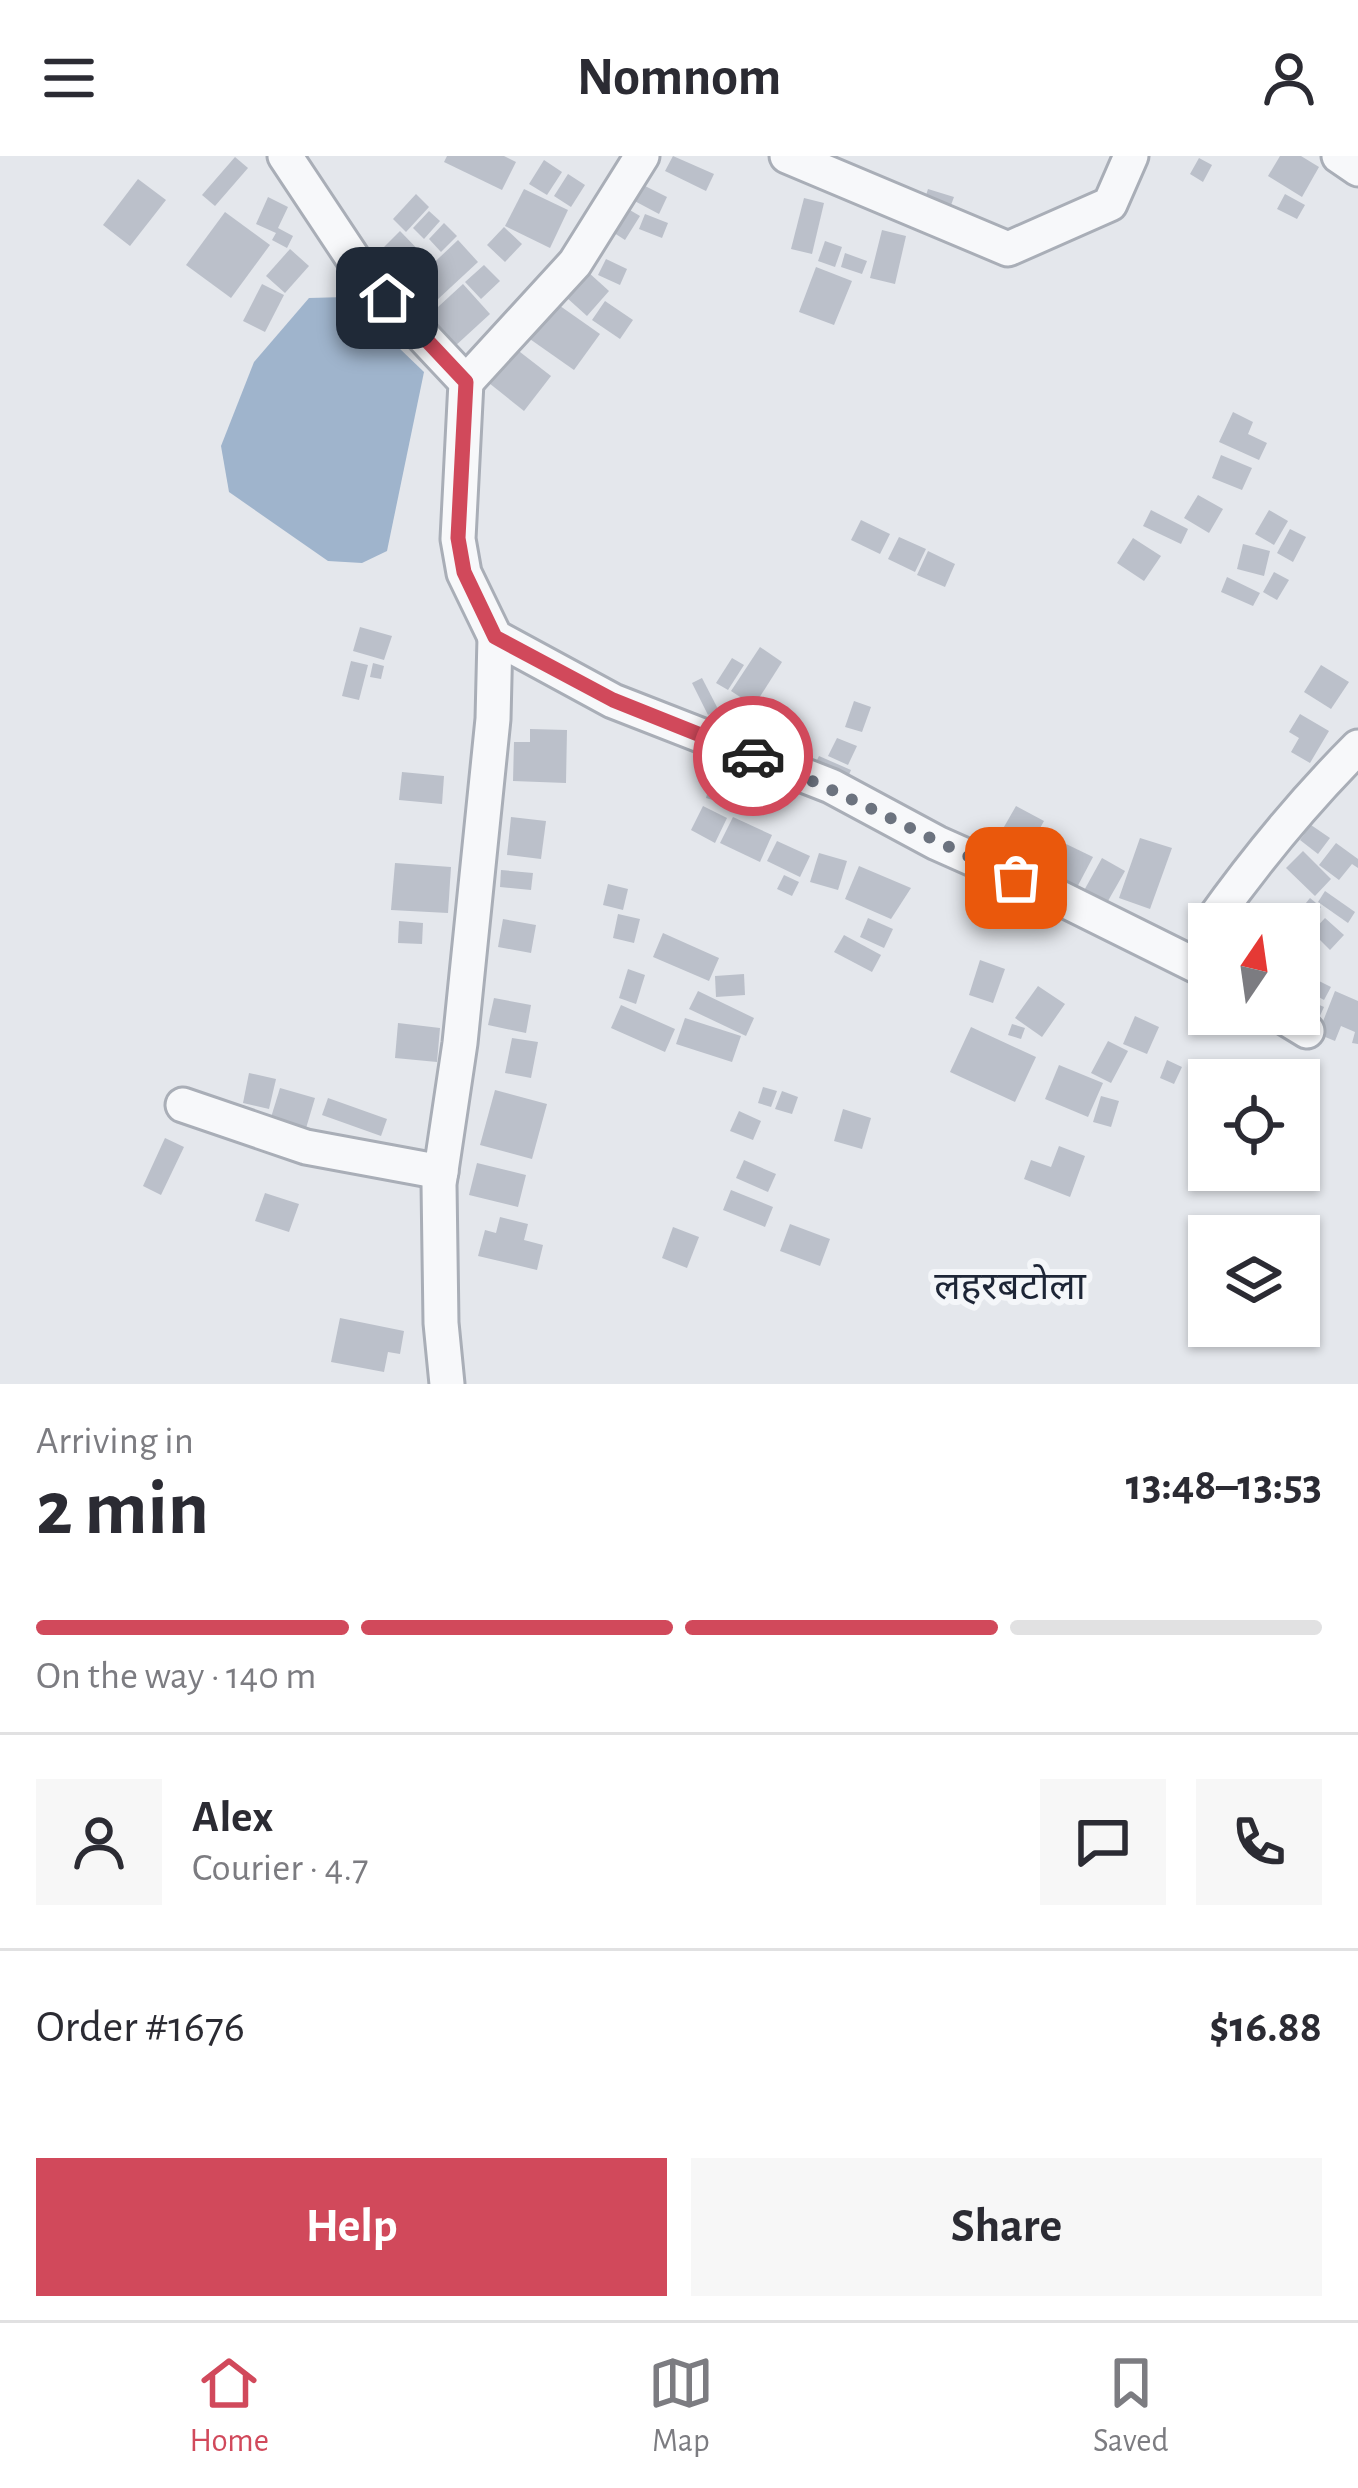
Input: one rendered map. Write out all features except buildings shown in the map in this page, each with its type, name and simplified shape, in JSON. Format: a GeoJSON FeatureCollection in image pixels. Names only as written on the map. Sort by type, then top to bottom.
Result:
{"type":"FeatureCollection","features":[{"type":"Feature","properties":{"kind":"street"},"geometry":{"type":"LineString","coordinates":[[286,156],[360,269],[466,382]]}},
{"type":"Feature","properties":{"kind":"street"},"geometry":{"type":"LineString","coordinates":[[447,1384],[441,1323],[440,1172],[460,1043],[493,719],[495,637],[464,572],[458,538],[466,382],[575,263],[642,156]]}},
{"type":"Feature","properties":{"kind":"street"},"geometry":{"type":"LineString","coordinates":[[787,156],[1008,249],[1110,204],[1131,156]]}},
{"type":"Feature","properties":{"kind":"street"},"geometry":{"type":"LineString","coordinates":[[1339,156],[1358,169]]}},
{"type":"Feature","properties":{"kind":"street"},"geometry":{"type":"LineString","coordinates":[[495,637],[613,700],[831,786],[937,843],[1188,961]]}},
{"type":"Feature","properties":{"kind":"street"},"geometry":{"type":"LineString","coordinates":[[1226,903],[1282,828],[1358,746]]}},
{"type":"Feature","properties":{"kind":"street"},"geometry":{"type":"LineString","coordinates":[[183,1105],[306,1147],[440,1172]]}},
{"type":"Feature","properties":{"kind":"water"},"geometry":{"type":"Polygon","coordinates":[[[346,297],[424,372],[387,551],[362,563],[328,561],[229,492],[221,446],[254,362],[309,298],[346,297]]]}},
{"type":"Feature","properties":{"kind":"way so far"},"geometry":{"type":"LineString","coordinates":[[753,756],[831,786],[937,843],[1016,878]]}},
{"type":"Feature","properties":{"kind":"district","name":"लहरबटोला"},"geometry":{"type":"Point","coordinates":[1010,1285]}},
{"type":"Feature","properties":{"kind":"route"},"geometry":{"type":"LineString","coordinates":[[387,298],[466,382],[458,538],[464,572],[495,637],[613,700],[753,756]]}}]}
